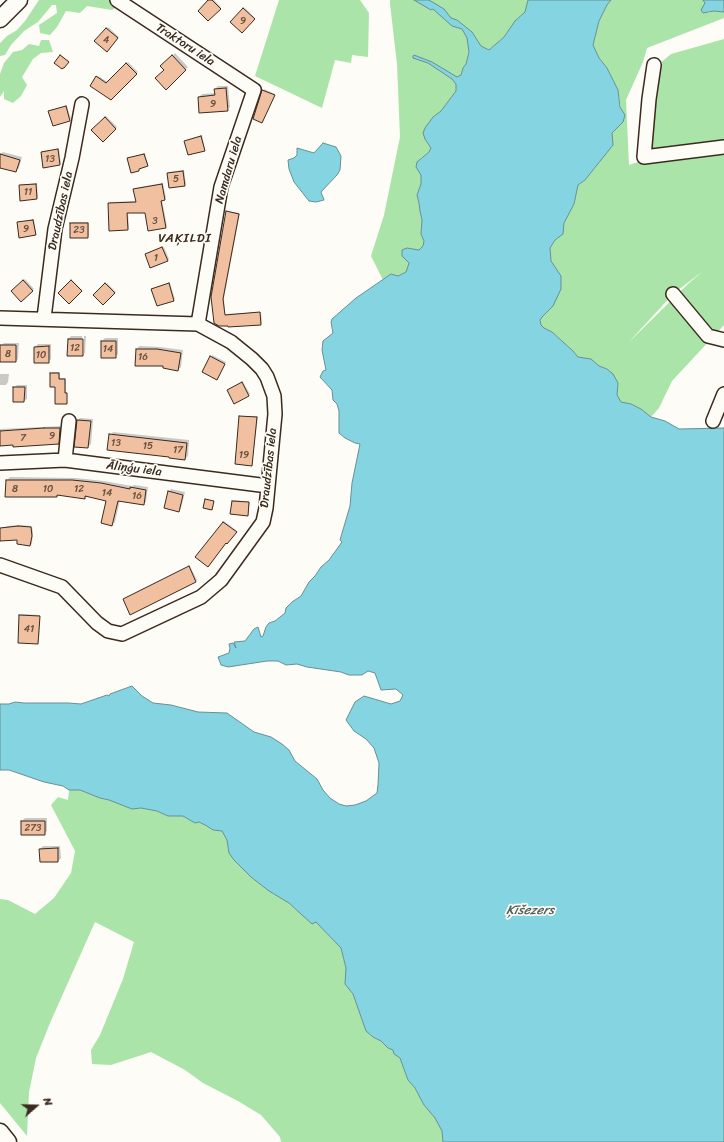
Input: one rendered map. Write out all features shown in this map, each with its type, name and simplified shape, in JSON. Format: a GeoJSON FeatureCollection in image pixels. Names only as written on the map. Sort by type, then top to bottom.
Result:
{"type":"FeatureCollection","features":[{"type":"Feature","properties":{"kind":"main road"},"geometry":{"type":"LineString","coordinates":[[0,19],[19,0]]}},
{"type":"Feature","properties":{"kind":"main road"},"geometry":{"type":"LineString","coordinates":[[0,1132],[8,1142]]}},
{"type":"Feature","properties":{"kind":"street","name":"Traktoru iela"},"geometry":{"type":"LineString","coordinates":[[117,0],[254,90]]}},
{"type":"Feature","properties":{"kind":"street"},"geometry":{"type":"LineString","coordinates":[[654,65],[649,99],[644,157],[724,147]]}},
{"type":"Feature","properties":{"kind":"street","name":"Namdaru iela"},"geometry":{"type":"LineString","coordinates":[[198,324],[221,187],[254,90]]}},
{"type":"Feature","properties":{"kind":"street","name":"Draudzības iela"},"geometry":{"type":"LineString","coordinates":[[44,318],[56,229],[72,158],[82,104]]}},
{"type":"Feature","properties":{"kind":"street"},"geometry":{"type":"LineString","coordinates":[[673,294],[708,336],[724,340]]}},
{"type":"Feature","properties":{"kind":"street","name":"Draudzības iela"},"geometry":{"type":"LineString","coordinates":[[0,318],[44,318],[198,324],[231,342],[262,369],[267,377],[274,396],[275,414],[266,508],[263,522],[221,580],[201,597],[122,634],[108,631],[97,623],[62,587],[0,565]]}},
{"type":"Feature","properties":{"kind":"street"},"geometry":{"type":"LineString","coordinates":[[713,420],[724,394]]}},
{"type":"Feature","properties":{"kind":"street"},"geometry":{"type":"LineString","coordinates":[[65,460],[69,421]]}},
{"type":"Feature","properties":{"kind":"street","name":"Āliņģu iela"},"geometry":{"type":"LineString","coordinates":[[0,463],[65,460],[268,486]]}},
{"type":"Feature","properties":{"kind":"green space"},"geometry":{"type":"Polygon","coordinates":[[[39,0],[118,0],[122,3],[112,10],[87,6],[80,13],[66,11],[57,27],[50,35],[40,33],[39,25],[57,13],[56,5],[52,5],[38,22],[24,31],[11,45],[5,55],[0,56],[0,43],[7,36],[17,30],[39,0]]]}},
{"type":"Feature","properties":{"kind":"green space"},"geometry":{"type":"Polygon","coordinates":[[[279,0],[360,0],[369,13],[368,57],[352,55],[351,63],[335,60],[322,108],[255,76],[279,0]]]}},
{"type":"Feature","properties":{"kind":"green space"},"geometry":{"type":"Polygon","coordinates":[[[390,0],[528,0],[525,12],[515,21],[504,37],[489,50],[481,46],[472,32],[468,38],[469,51],[456,91],[441,111],[433,117],[427,126],[425,139],[431,148],[429,152],[421,158],[421,184],[417,195],[422,220],[421,234],[424,241],[423,246],[419,250],[407,248],[402,256],[409,263],[406,272],[398,276],[391,274],[383,280],[371,256],[384,215],[400,137],[397,64],[390,0]]]}},
{"type":"Feature","properties":{"kind":"green space"},"geometry":{"type":"Polygon","coordinates":[[[611,0],[703,0],[705,3],[703,7],[708,13],[714,11],[724,12],[724,18],[647,48],[643,62],[626,100],[629,165],[644,160],[724,151],[724,325],[672,381],[659,408],[651,417],[641,409],[631,404],[621,402],[617,395],[618,383],[607,369],[599,366],[591,359],[578,357],[552,332],[544,329],[540,320],[547,312],[561,276],[551,261],[550,248],[555,240],[563,234],[564,223],[574,204],[578,185],[585,180],[613,145],[612,133],[623,122],[618,90],[593,45],[599,21],[611,0]],[[703,271],[673,294],[628,343],[703,271]]]}},
{"type":"Feature","properties":{"kind":"green space"},"geometry":{"type":"Polygon","coordinates":[[[724,39],[724,144],[650,153],[659,64],[671,54],[724,39]]]}},
{"type":"Feature","properties":{"kind":"green space"},"geometry":{"type":"Polygon","coordinates":[[[41,40],[49,40],[53,52],[41,53],[33,59],[22,77],[27,85],[21,96],[13,103],[4,99],[4,91],[0,97],[0,74],[4,63],[13,52],[22,50],[29,44],[39,46],[41,40]]]}},
{"type":"Feature","properties":{"kind":"green space"},"geometry":{"type":"Polygon","coordinates":[[[69,790],[80,790],[132,809],[141,808],[157,811],[168,816],[183,816],[195,823],[199,822],[213,830],[222,831],[227,840],[229,853],[251,877],[269,891],[289,903],[312,923],[316,922],[341,948],[346,968],[345,984],[353,994],[366,1031],[381,1041],[388,1048],[393,1050],[400,1058],[408,1080],[415,1088],[424,1105],[435,1118],[442,1131],[443,1142],[281,1142],[280,1137],[261,1115],[203,1083],[185,1070],[151,1052],[111,1065],[92,1064],[91,1050],[100,1035],[123,979],[134,942],[95,922],[36,1058],[29,1092],[27,1136],[0,1103],[0,899],[8,900],[35,914],[54,898],[71,873],[75,851],[51,805],[58,797],[68,800],[69,790]]]}},
{"type":"Feature","properties":{"kind":"water","name":"Ķīšezers"},"geometry":{"type":"Polygon","coordinates":[[[414,0],[429,0],[444,9],[451,18],[457,20],[472,32],[481,46],[489,50],[504,37],[515,21],[525,12],[528,0],[611,0],[599,21],[593,45],[618,90],[620,107],[625,115],[623,122],[612,133],[613,145],[585,180],[578,185],[574,204],[564,223],[563,234],[555,240],[550,248],[551,261],[561,276],[561,289],[553,306],[540,320],[541,325],[544,328],[552,332],[578,357],[591,359],[599,366],[607,369],[613,374],[618,383],[617,395],[621,402],[631,404],[641,409],[651,417],[665,421],[679,429],[724,428],[724,1142],[443,1142],[442,1131],[435,1118],[424,1105],[415,1088],[408,1080],[400,1058],[394,1054],[393,1050],[388,1048],[381,1041],[366,1031],[353,994],[345,984],[346,968],[341,948],[316,922],[312,924],[289,903],[269,891],[251,877],[229,853],[227,840],[222,831],[213,830],[199,822],[195,823],[183,816],[168,816],[157,811],[141,808],[132,809],[80,790],[69,790],[63,786],[44,782],[9,770],[0,770],[0,704],[15,702],[81,704],[107,695],[109,696],[110,694],[132,686],[142,696],[153,703],[171,705],[198,712],[227,713],[254,732],[271,737],[289,750],[295,761],[317,779],[323,790],[330,798],[339,804],[346,806],[355,805],[366,801],[377,793],[379,763],[374,748],[366,739],[354,731],[346,720],[355,702],[364,696],[391,704],[400,701],[403,695],[396,689],[381,690],[375,673],[368,671],[362,675],[349,675],[341,672],[297,664],[286,665],[278,661],[267,661],[228,667],[221,665],[218,657],[229,653],[229,644],[233,643],[236,648],[234,642],[245,641],[254,629],[258,627],[261,637],[263,636],[269,623],[275,621],[285,613],[286,608],[301,596],[309,582],[321,567],[329,560],[342,542],[340,540],[350,506],[352,483],[360,444],[345,438],[339,433],[339,411],[337,404],[333,400],[332,390],[320,377],[323,371],[326,370],[322,350],[323,341],[333,333],[331,322],[332,319],[356,298],[391,274],[398,276],[406,272],[409,263],[402,256],[402,250],[407,248],[419,250],[423,246],[424,241],[421,234],[422,220],[417,195],[421,184],[421,175],[416,167],[417,162],[429,152],[431,148],[423,133],[425,128],[433,117],[441,111],[456,91],[456,84],[452,79],[428,63],[413,58],[413,56],[414,55],[432,62],[457,77],[461,75],[469,52],[467,38],[462,29],[452,26],[433,9],[431,10],[414,0]]]}},
{"type":"Feature","properties":{"kind":"water"},"geometry":{"type":"Polygon","coordinates":[[[703,0],[724,0],[724,12],[714,11],[703,13],[701,10],[705,3],[703,0]]]}},
{"type":"Feature","properties":{"kind":"water"},"geometry":{"type":"Polygon","coordinates":[[[323,143],[336,147],[341,156],[340,170],[321,192],[324,200],[316,202],[309,201],[294,182],[289,169],[288,160],[297,155],[297,148],[314,153],[323,143]]]}},
{"type":"Feature","properties":{"kind":"building"},"geometry":{"type":"Polygon","coordinates":[[[208,0],[212,0],[221,9],[208,21],[198,11],[208,0]]]}},
{"type":"Feature","properties":{"kind":"building"},"geometry":{"type":"Polygon","coordinates":[[[243,8],[255,19],[242,33],[230,22],[243,8]]]}},
{"type":"Feature","properties":{"kind":"building"},"geometry":{"type":"Polygon","coordinates":[[[106,28],[118,38],[107,52],[94,41],[106,28]]]}},
{"type":"Feature","properties":{"kind":"building"},"geometry":{"type":"Polygon","coordinates":[[[60,55],[69,62],[62,69],[54,63],[60,55]]]}},
{"type":"Feature","properties":{"kind":"building"},"geometry":{"type":"Polygon","coordinates":[[[172,55],[186,70],[166,90],[155,78],[164,70],[160,66],[172,55]]]}},
{"type":"Feature","properties":{"kind":"building"},"geometry":{"type":"Polygon","coordinates":[[[126,63],[137,74],[111,100],[90,86],[96,76],[106,83],[126,63]]]}},
{"type":"Feature","properties":{"kind":"building"},"geometry":{"type":"Polygon","coordinates":[[[226,88],[228,111],[199,113],[198,97],[215,95],[214,89],[226,88]]]}},
{"type":"Feature","properties":{"kind":"building"},"geometry":{"type":"Polygon","coordinates":[[[262,90],[275,95],[262,123],[253,119],[262,90]]]}},
{"type":"Feature","properties":{"kind":"building"},"geometry":{"type":"Polygon","coordinates":[[[66,106],[70,121],[53,126],[48,111],[66,106]]]}},
{"type":"Feature","properties":{"kind":"building"},"geometry":{"type":"Polygon","coordinates":[[[105,117],[116,129],[103,142],[91,130],[105,117]]]}},
{"type":"Feature","properties":{"kind":"building"},"geometry":{"type":"Polygon","coordinates":[[[201,136],[205,151],[188,155],[184,141],[201,136]]]}},
{"type":"Feature","properties":{"kind":"building"},"geometry":{"type":"Polygon","coordinates":[[[58,149],[60,165],[43,168],[41,152],[58,149]]]}},
{"type":"Feature","properties":{"kind":"building"},"geometry":{"type":"Polygon","coordinates":[[[0,154],[20,160],[16,172],[0,168],[0,154]]]}},
{"type":"Feature","properties":{"kind":"building"},"geometry":{"type":"Polygon","coordinates":[[[144,154],[148,166],[131,173],[127,158],[144,154]]]}},
{"type":"Feature","properties":{"kind":"building"},"geometry":{"type":"Polygon","coordinates":[[[183,171],[185,186],[169,188],[167,173],[183,171]]]}},
{"type":"Feature","properties":{"kind":"building"},"geometry":{"type":"Polygon","coordinates":[[[36,184],[37,199],[20,201],[19,185],[36,184]]]}},
{"type":"Feature","properties":{"kind":"building"},"geometry":{"type":"Polygon","coordinates":[[[162,184],[165,200],[161,201],[166,228],[148,231],[145,213],[127,213],[128,230],[109,231],[108,203],[136,202],[133,189],[162,184]]]}},
{"type":"Feature","properties":{"kind":"building"},"geometry":{"type":"Polygon","coordinates":[[[226,211],[239,214],[223,299],[225,315],[260,312],[261,325],[228,327],[219,326],[214,323],[211,297],[226,211]]]}},
{"type":"Feature","properties":{"kind":"building"},"geometry":{"type":"Polygon","coordinates":[[[33,220],[36,235],[19,238],[17,222],[33,220]]]}},
{"type":"Feature","properties":{"kind":"building"},"geometry":{"type":"Polygon","coordinates":[[[70,223],[88,223],[88,238],[70,238],[70,223]]]}},
{"type":"Feature","properties":{"kind":"building"},"geometry":{"type":"Polygon","coordinates":[[[162,247],[168,261],[150,268],[145,254],[162,247]]]}},
{"type":"Feature","properties":{"kind":"building"},"geometry":{"type":"Polygon","coordinates":[[[23,280],[33,291],[21,302],[11,291],[23,280]]]}},
{"type":"Feature","properties":{"kind":"building"},"geometry":{"type":"Polygon","coordinates":[[[71,280],[82,291],[69,304],[58,293],[71,280]]]}},
{"type":"Feature","properties":{"kind":"building"},"geometry":{"type":"Polygon","coordinates":[[[105,283],[115,293],[103,305],[93,295],[105,283]]]}},
{"type":"Feature","properties":{"kind":"building"},"geometry":{"type":"Polygon","coordinates":[[[169,283],[174,301],[157,306],[151,289],[169,283]]]}},
{"type":"Feature","properties":{"kind":"building"},"geometry":{"type":"Polygon","coordinates":[[[68,339],[83,339],[83,356],[67,356],[68,339]]]}},
{"type":"Feature","properties":{"kind":"building"},"geometry":{"type":"Polygon","coordinates":[[[101,341],[116,341],[116,358],[101,358],[101,341]]]}},
{"type":"Feature","properties":{"kind":"building"},"geometry":{"type":"Polygon","coordinates":[[[0,345],[16,345],[16,362],[0,362],[0,345]]]}},
{"type":"Feature","properties":{"kind":"building"},"geometry":{"type":"Polygon","coordinates":[[[49,346],[49,363],[34,363],[34,347],[49,346]]]}},
{"type":"Feature","properties":{"kind":"building"},"geometry":{"type":"Polygon","coordinates":[[[136,349],[157,349],[181,353],[178,371],[163,368],[163,366],[135,366],[136,349]]]}},
{"type":"Feature","properties":{"kind":"building"},"geometry":{"type":"Polygon","coordinates":[[[210,356],[225,364],[217,380],[202,372],[210,356]]]}},
{"type":"Feature","properties":{"kind":"building"},"geometry":{"type":"Polygon","coordinates":[[[50,373],[59,373],[59,379],[65,379],[67,404],[55,404],[55,387],[50,387],[50,373]]]}},
{"type":"Feature","properties":{"kind":"building"},"geometry":{"type":"Polygon","coordinates":[[[242,382],[249,396],[234,404],[227,390],[242,382]]]}},
{"type":"Feature","properties":{"kind":"building"},"geometry":{"type":"Polygon","coordinates":[[[13,387],[25,387],[24,402],[13,402],[13,387]]]}},
{"type":"Feature","properties":{"kind":"building"},"geometry":{"type":"Polygon","coordinates":[[[239,416],[257,417],[252,466],[235,464],[239,416]]]}},
{"type":"Feature","properties":{"kind":"building"},"geometry":{"type":"Polygon","coordinates":[[[77,420],[91,421],[88,448],[74,447],[77,420]]]}},
{"type":"Feature","properties":{"kind":"building"},"geometry":{"type":"Polygon","coordinates":[[[60,428],[59,444],[13,447],[13,445],[0,446],[0,431],[60,428]]]}},
{"type":"Feature","properties":{"kind":"building"},"geometry":{"type":"Polygon","coordinates":[[[109,434],[187,443],[185,460],[107,450],[109,434]]]}},
{"type":"Feature","properties":{"kind":"building"},"geometry":{"type":"Polygon","coordinates":[[[6,480],[72,480],[146,490],[144,505],[118,501],[112,526],[101,523],[106,501],[85,496],[85,499],[57,495],[57,497],[5,497],[6,480]]]}},
{"type":"Feature","properties":{"kind":"building"},"geometry":{"type":"Polygon","coordinates":[[[168,491],[183,495],[179,512],[164,508],[168,491]]]}},
{"type":"Feature","properties":{"kind":"building"},"geometry":{"type":"Polygon","coordinates":[[[205,499],[214,501],[212,510],[203,508],[205,499]]]}},
{"type":"Feature","properties":{"kind":"building"},"geometry":{"type":"Polygon","coordinates":[[[232,501],[249,502],[248,516],[230,514],[232,501]]]}},
{"type":"Feature","properties":{"kind":"building"},"geometry":{"type":"Polygon","coordinates":[[[223,522],[237,532],[227,544],[226,543],[208,567],[195,557],[223,522]]]}},
{"type":"Feature","properties":{"kind":"building"},"geometry":{"type":"Polygon","coordinates":[[[18,526],[31,527],[32,536],[30,546],[17,544],[17,540],[0,541],[0,528],[18,526]]]}},
{"type":"Feature","properties":{"kind":"building"},"geometry":{"type":"Polygon","coordinates":[[[189,566],[196,582],[130,615],[123,599],[189,566]]]}},
{"type":"Feature","properties":{"kind":"building"},"geometry":{"type":"Polygon","coordinates":[[[19,615],[40,616],[38,644],[18,643],[19,615]]]}},
{"type":"Feature","properties":{"kind":"building"},"geometry":{"type":"Polygon","coordinates":[[[21,821],[45,821],[45,835],[21,835],[21,821]]]}},
{"type":"Feature","properties":{"kind":"building"},"geometry":{"type":"Polygon","coordinates":[[[58,848],[58,862],[40,862],[39,849],[58,848]]]}},
{"type":"Feature","properties":{"kind":"district","name":"VAĶILDI"},"geometry":{"type":"Point","coordinates":[185,239]}}]}
